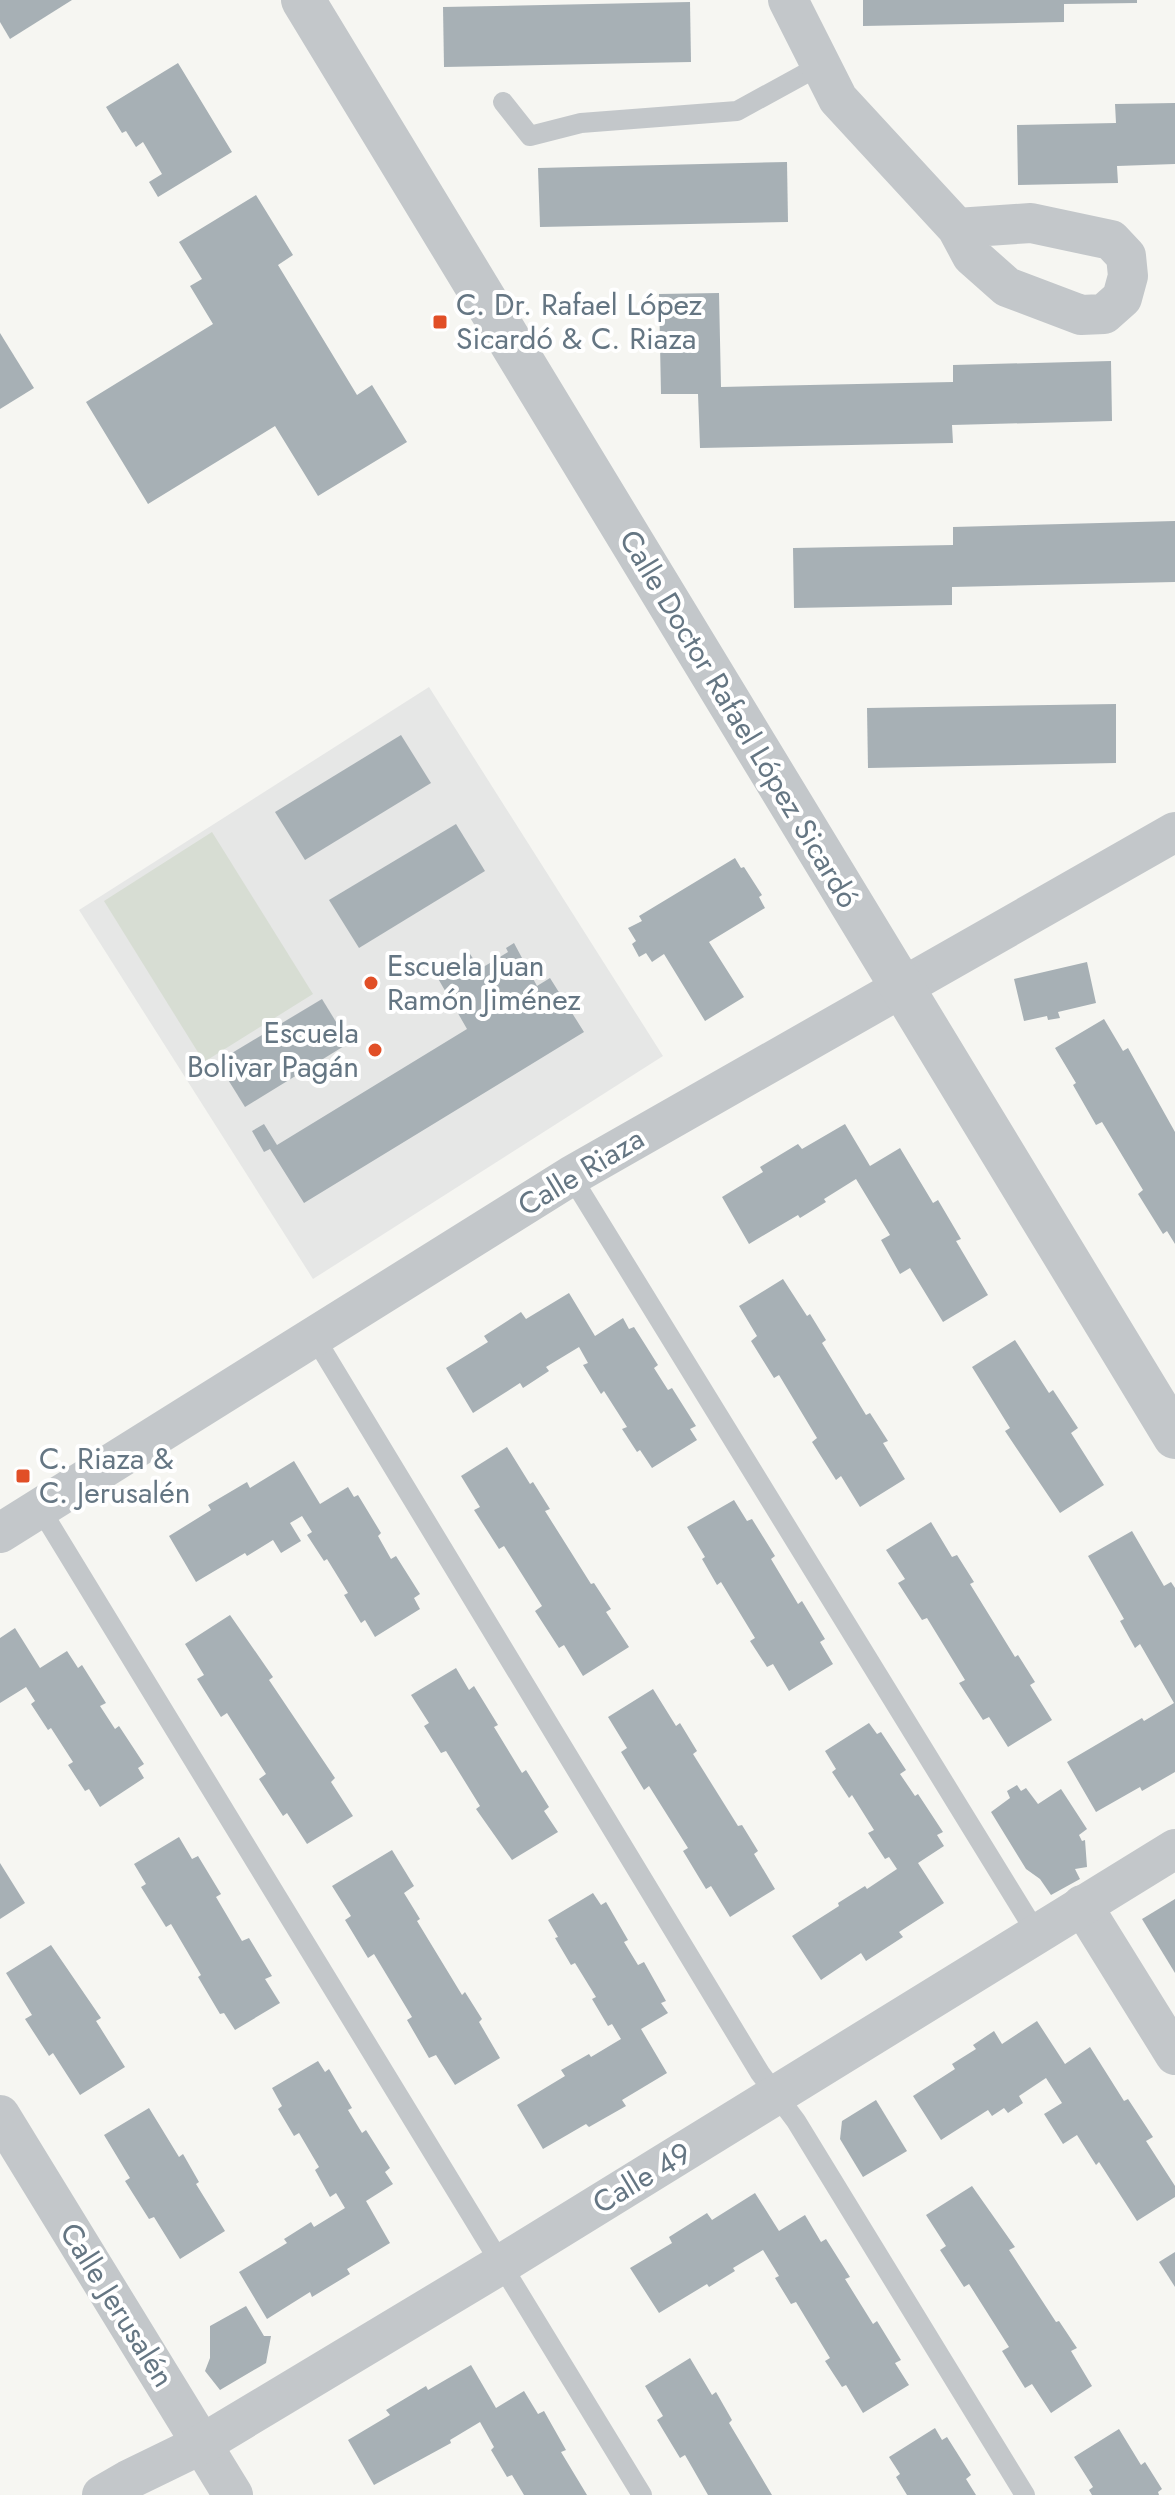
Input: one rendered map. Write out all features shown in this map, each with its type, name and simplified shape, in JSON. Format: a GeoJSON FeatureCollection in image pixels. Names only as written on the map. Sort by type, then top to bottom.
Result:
{"type":"FeatureCollection","features":[{"type":"Feature","properties":{"kind":"street","name":"Calle Doctor Rafael López Sicardó"},"geometry":{"type":"LineString","coordinates":[[303,0],[1175,1437]]}},
{"type":"Feature","properties":{"kind":"street"},"geometry":{"type":"LineString","coordinates":[[788,0],[838,99],[957,228]]}},
{"type":"Feature","properties":{"kind":"street","name":"Calle Riaza"},"geometry":{"type":"LineString","coordinates":[[0,1533],[571,1176],[1175,832]]}},
{"type":"Feature","properties":{"kind":"street","name":"Calle 49"},"geometry":{"type":"LineString","coordinates":[[102,2495],[202,2444],[500,2265],[1175,1849]]}},
{"type":"Feature","properties":{"kind":"street"},"geometry":{"type":"LineString","coordinates":[[1082,1905],[1175,2055]]}},
{"type":"Feature","properties":{"kind":"street","name":"Calle Jerusalén"},"geometry":{"type":"LineString","coordinates":[[0,2115],[233,2495]]}},
{"type":"Feature","properties":{"kind":"lane"},"geometry":{"type":"LineString","coordinates":[[503,102],[530,136],[581,123],[737,111],[821,65]]}},
{"type":"Feature","properties":{"kind":"lane"},"geometry":{"type":"LineString","coordinates":[[571,1176],[1037,1934]]}},
{"type":"Feature","properties":{"kind":"lane"},"geometry":{"type":"LineString","coordinates":[[315,1338],[776,2096],[796,2121],[1025,2495]]}},
{"type":"Feature","properties":{"kind":"lane"},"geometry":{"type":"LineString","coordinates":[[41,1510],[642,2495]]}},
{"type":"Feature","properties":{"kind":"shaded area","name":"Escuela Juan Ramón Jiménez"},"geometry":{"type":"Polygon","coordinates":[[[429,687],[663,1056],[313,1279],[79,910],[429,687]]]}},
{"type":"Feature","properties":{"kind":"shaded area"},"geometry":{"type":"Polygon","coordinates":[[[212,832],[313,994],[204,1062],[104,901],[212,832]]]}},
{"type":"Feature","properties":{"kind":"building"},"geometry":{"type":"Polygon","coordinates":[[[0,0],[72,0],[10,39],[0,22],[0,0]]]}},
{"type":"Feature","properties":{"kind":"building"},"geometry":{"type":"Polygon","coordinates":[[[863,0],[1137,0],[1137,3],[1064,4],[1064,22],[863,26],[863,0]]]}},
{"type":"Feature","properties":{"kind":"building"},"geometry":{"type":"Polygon","coordinates":[[[690,2],[691,62],[444,67],[443,7],[690,2]]]}},
{"type":"Feature","properties":{"kind":"building"},"geometry":{"type":"Polygon","coordinates":[[[178,63],[232,152],[158,197],[149,182],[162,174],[143,142],[136,147],[126,131],[122,133],[106,107],[178,63]]]}},
{"type":"Feature","properties":{"kind":"building"},"geometry":{"type":"Polygon","coordinates":[[[1175,103],[1175,164],[1117,166],[1118,183],[1018,185],[1017,125],[1116,123],[1115,104],[1175,103]]]}},
{"type":"Feature","properties":{"kind":"building"},"geometry":{"type":"Polygon","coordinates":[[[787,162],[788,222],[540,227],[538,168],[787,162]]]}},
{"type":"Feature","properties":{"kind":"building"},"geometry":{"type":"Polygon","coordinates":[[[256,195],[293,255],[278,265],[357,395],[372,385],[407,442],[318,496],[275,426],[148,504],[86,402],[213,324],[190,286],[202,279],[179,242],[256,195]]]}},
{"type":"Feature","properties":{"kind":"building"},"geometry":{"type":"Polygon","coordinates":[[[719,293],[721,387],[953,382],[953,365],[1111,361],[1112,421],[952,425],[953,443],[700,448],[698,394],[661,394],[659,294],[719,293]]]}},
{"type":"Feature","properties":{"kind":"building"},"geometry":{"type":"Polygon","coordinates":[[[0,333],[34,388],[0,409],[0,333]]]}},
{"type":"Feature","properties":{"kind":"building"},"geometry":{"type":"Polygon","coordinates":[[[1175,521],[1175,582],[952,587],[952,605],[794,608],[793,548],[953,545],[953,527],[1175,521]]]}},
{"type":"Feature","properties":{"kind":"building"},"geometry":{"type":"Polygon","coordinates":[[[1116,704],[1116,763],[868,768],[867,708],[1116,704]]]}},
{"type":"Feature","properties":{"kind":"building"},"geometry":{"type":"Polygon","coordinates":[[[401,735],[431,783],[305,860],[275,812],[401,735]]]}},
{"type":"Feature","properties":{"kind":"building"},"geometry":{"type":"Polygon","coordinates":[[[456,824],[485,871],[359,948],[329,900],[456,824]]]}},
{"type":"Feature","properties":{"kind":"building"},"geometry":{"type":"Polygon","coordinates":[[[735,858],[762,895],[759,897],[765,908],[709,942],[744,997],[705,1021],[664,954],[652,962],[646,953],[639,957],[632,944],[636,941],[628,928],[642,921],[639,916],[735,858]]]}},
{"type":"Feature","properties":{"kind":"building"},"geometry":{"type":"Polygon","coordinates":[[[514,943],[537,986],[550,978],[584,1032],[304,1203],[270,1149],[264,1152],[252,1131],[264,1124],[277,1145],[467,1029],[436,975],[470,954],[480,969],[508,952],[506,948],[514,943]]]}},
{"type":"Feature","properties":{"kind":"building"},"geometry":{"type":"Polygon","coordinates":[[[1087,962],[1096,1003],[1058,1012],[1060,1018],[1048,1020],[1047,1016],[1024,1021],[1014,979],[1087,962]]]}},
{"type":"Feature","properties":{"kind":"building"},"geometry":{"type":"Polygon","coordinates":[[[322,999],[349,1043],[245,1107],[217,1062],[322,999]]]}},
{"type":"Feature","properties":{"kind":"building"},"geometry":{"type":"Polygon","coordinates":[[[1104,1019],[1123,1051],[1128,1048],[1175,1132],[1175,1244],[1167,1231],[1163,1234],[1138,1194],[1143,1190],[1102,1122],[1096,1125],[1055,1048],[1104,1019]]]}},
{"type":"Feature","properties":{"kind":"building"},"geometry":{"type":"Polygon","coordinates":[[[845,1124],[870,1166],[900,1148],[933,1203],[938,1200],[961,1239],[956,1241],[988,1295],[943,1322],[910,1268],[900,1274],[881,1240],[890,1235],[856,1179],[800,1218],[798,1215],[749,1244],[722,1197],[763,1172],[760,1167],[798,1144],[802,1149],[845,1124]]]}},
{"type":"Feature","properties":{"kind":"building"},"geometry":{"type":"Polygon","coordinates":[[[783,1279],[826,1340],[822,1343],[866,1415],[870,1413],[888,1441],[883,1443],[905,1479],[860,1507],[841,1476],[836,1480],[812,1442],[817,1438],[779,1375],[774,1378],[751,1341],[757,1336],[739,1306],[783,1279]]]}},
{"type":"Feature","properties":{"kind":"building"},"geometry":{"type":"Polygon","coordinates":[[[569,1293],[595,1336],[623,1318],[629,1329],[634,1327],[658,1365],[654,1368],[668,1390],[672,1388],[696,1426],[690,1429],[697,1440],[652,1468],[640,1450],[637,1452],[622,1429],[627,1427],[583,1365],[588,1363],[579,1347],[546,1367],[549,1371],[523,1388],[520,1383],[473,1413],[446,1368],[488,1342],[484,1336],[521,1312],[526,1319],[569,1293]]]}},
{"type":"Feature","properties":{"kind":"building"},"geometry":{"type":"Polygon","coordinates":[[[1015,1340],[1049,1393],[1053,1390],[1078,1428],[1071,1433],[1104,1485],[1060,1513],[1005,1431],[1010,1428],[972,1367],[1015,1340]]]}},
{"type":"Feature","properties":{"kind":"building"},"geometry":{"type":"Polygon","coordinates":[[[507,1447],[550,1509],[545,1511],[591,1584],[594,1583],[611,1609],[606,1612],[629,1647],[583,1676],[564,1645],[559,1648],[535,1611],[542,1606],[504,1546],[499,1549],[474,1510],[480,1507],[461,1476],[507,1447]]]}},
{"type":"Feature","properties":{"kind":"building"},"geometry":{"type":"Polygon","coordinates":[[[294,1461],[320,1504],[348,1487],[354,1497],[358,1495],[381,1533],[378,1536],[391,1559],[396,1556],[420,1594],[414,1598],[420,1609],[375,1637],[365,1620],[361,1623],[344,1595],[348,1593],[327,1559],[324,1561],[307,1535],[312,1532],[302,1516],[290,1523],[301,1541],[281,1553],[273,1540],[196,1582],[169,1536],[211,1510],[208,1505],[247,1482],[250,1488],[294,1461]]]}},
{"type":"Feature","properties":{"kind":"building"},"geometry":{"type":"Polygon","coordinates":[[[734,1500],[747,1521],[752,1519],[775,1556],[771,1559],[798,1604],[802,1601],[825,1639],[820,1642],[833,1664],[789,1691],[773,1664],[767,1667],[750,1641],[755,1638],[721,1582],[717,1585],[687,1527],[734,1500]]]}},
{"type":"Feature","properties":{"kind":"building"},"geometry":{"type":"Polygon","coordinates":[[[931,1522],[952,1557],[957,1555],[974,1582],[970,1584],[1015,1657],[1018,1655],[1035,1682],[1030,1685],[1052,1720],[1008,1747],[989,1717],[983,1720],[959,1683],[965,1680],[927,1618],[922,1620],[898,1583],[905,1579],[886,1550],[931,1522]]]}},
{"type":"Feature","properties":{"kind":"building"},"geometry":{"type":"Polygon","coordinates":[[[1132,1531],[1164,1586],[1171,1582],[1175,1588],[1175,1772],[1142,1791],[1140,1787],[1096,1812],[1067,1762],[1174,1703],[1140,1644],[1135,1648],[1120,1621],[1124,1619],[1088,1556],[1132,1531]]]}},
{"type":"Feature","properties":{"kind":"building"},"geometry":{"type":"Polygon","coordinates":[[[230,1615],[273,1677],[269,1680],[335,1778],[331,1782],[353,1816],[307,1844],[287,1813],[283,1816],[259,1779],[266,1774],[227,1713],[221,1717],[197,1679],[204,1675],[185,1644],[230,1615]]]}},
{"type":"Feature","properties":{"kind":"building"},"geometry":{"type":"Polygon","coordinates":[[[15,1628],[40,1668],[67,1651],[78,1668],[82,1665],[106,1703],[100,1706],[115,1729],[119,1726],[144,1764],[138,1768],[144,1778],[100,1807],[68,1765],[73,1762],[31,1704],[35,1701],[26,1687],[0,1703],[0,1638],[15,1628]]]}},
{"type":"Feature","properties":{"kind":"building"},"geometry":{"type":"Polygon","coordinates":[[[456,1668],[469,1690],[474,1686],[522,1773],[526,1770],[549,1807],[544,1811],[558,1832],[512,1860],[476,1809],[480,1806],[446,1751],[441,1753],[424,1726],[429,1723],[411,1695],[456,1668]]]}},
{"type":"Feature","properties":{"kind":"building"},"geometry":{"type":"Polygon","coordinates":[[[653,1689],[676,1726],[680,1723],[697,1751],[693,1754],[738,1826],[742,1825],[758,1851],[754,1854],[775,1889],[730,1917],[711,1886],[706,1889],[683,1851],[688,1848],[649,1786],[644,1790],[621,1752],[627,1748],[608,1717],[653,1689]]]}},
{"type":"Feature","properties":{"kind":"building"},"geometry":{"type":"Polygon","coordinates":[[[869,1723],[877,1734],[881,1732],[906,1770],[900,1774],[915,1796],[918,1794],[943,1832],[937,1835],[944,1846],[918,1863],[944,1903],[899,1932],[903,1937],[866,1961],[861,1953],[821,1980],[792,1936],[839,1906],[838,1903],[897,1869],[889,1857],[885,1859],[868,1833],[874,1830],[852,1795],[849,1798],[832,1772],[836,1769],[825,1751],[869,1723]]]}},
{"type":"Feature","properties":{"kind":"building"},"geometry":{"type":"Polygon","coordinates":[[[1017,1785],[1021,1791],[1026,1788],[1038,1804],[1061,1789],[1087,1829],[1079,1835],[1082,1841],[1085,1840],[1087,1867],[1075,1869],[1080,1879],[1051,1895],[1040,1879],[1026,1869],[991,1812],[1010,1798],[1007,1791],[1017,1785]]]}},
{"type":"Feature","properties":{"kind":"building"},"geometry":{"type":"Polygon","coordinates":[[[179,1837],[192,1859],[198,1856],[221,1894],[216,1897],[242,1941],[249,1938],[272,1976],[265,1979],[280,2003],[235,2030],[224,2013],[220,2014],[171,1924],[166,1927],[141,1887],[146,1884],[134,1864],[179,1837]]]}},
{"type":"Feature","properties":{"kind":"building"},"geometry":{"type":"Polygon","coordinates":[[[392,1850],[414,1886],[404,1893],[420,1919],[417,1921],[462,1995],[465,1992],[482,2019],[479,2022],[500,2058],[455,2085],[436,2055],[429,2058],[407,2020],[412,2017],[374,1954],[368,1958],[345,1920],[351,1916],[332,1886],[392,1850]]]}},
{"type":"Feature","properties":{"kind":"building"},"geometry":{"type":"Polygon","coordinates":[[[0,1863],[25,1903],[0,1919],[0,1863]]]}},
{"type":"Feature","properties":{"kind":"building"},"geometry":{"type":"Polygon","coordinates":[[[593,1893],[601,1905],[606,1902],[628,1940],[624,1942],[638,1965],[644,1962],[666,2001],[661,2003],[668,2013],[641,2029],[667,2073],[622,2100],[626,2106],[589,2127],[586,2124],[543,2149],[517,2105],[565,2076],[561,2070],[621,2039],[612,2024],[608,2026],[592,1999],[596,1997],[575,1963],[571,1965],[548,1920],[593,1893]]]}},
{"type":"Feature","properties":{"kind":"building"},"geometry":{"type":"Polygon","coordinates":[[[1175,1899],[1175,1973],[1142,1919],[1175,1899]]]}},
{"type":"Feature","properties":{"kind":"building"},"geometry":{"type":"Polygon","coordinates":[[[51,1945],[101,2018],[96,2021],[125,2067],[80,2095],[53,2053],[49,2056],[25,2019],[32,2015],[6,1973],[51,1945]]]}},
{"type":"Feature","properties":{"kind":"building"},"geometry":{"type":"Polygon","coordinates":[[[1037,2021],[1065,2064],[1090,2047],[1124,2101],[1128,2099],[1153,2137],[1146,2141],[1175,2186],[1175,2197],[1137,2221],[1099,2162],[1096,2165],[1077,2135],[1063,2144],[1044,2114],[1062,2103],[1046,2078],[1019,2096],[1023,2103],[1008,2113],[1004,2108],[992,2116],[988,2110],[941,2140],[913,2096],[955,2069],[952,2064],[976,2049],[973,2045],[994,2031],[1002,2044],[1037,2021]]]}},
{"type":"Feature","properties":{"kind":"building"},"geometry":{"type":"Polygon","coordinates":[[[318,2061],[325,2072],[329,2069],[352,2108],[348,2110],[362,2133],[366,2130],[390,2168],[385,2172],[393,2184],[366,2201],[390,2243],[347,2269],[350,2274],[312,2297],[310,2292],[267,2319],[239,2272],[287,2243],[284,2239],[311,2222],[314,2227],[345,2208],[336,2193],[330,2197],[315,2170],[319,2167],[299,2133],[294,2136],[278,2109],[282,2106],[272,2088],[318,2061]]]}},
{"type":"Feature","properties":{"kind":"building"},"geometry":{"type":"Polygon","coordinates":[[[876,2100],[907,2151],[863,2177],[840,2139],[842,2121],[876,2100]]]}},
{"type":"Feature","properties":{"kind":"building"},"geometry":{"type":"Polygon","coordinates":[[[149,2108],[179,2157],[183,2154],[199,2182],[196,2184],[225,2231],[180,2259],[154,2217],[149,2219],[125,2181],[130,2178],[104,2135],[149,2108]]]}},
{"type":"Feature","properties":{"kind":"building"},"geometry":{"type":"Polygon","coordinates":[[[972,2186],[1015,2247],[1009,2250],[1056,2322],[1059,2321],[1077,2348],[1071,2351],[1092,2386],[1051,2413],[1032,2384],[1025,2388],[1002,2351],[1009,2347],[969,2284],[964,2287],[940,2250],[946,2246],[926,2215],[972,2186]]]}},
{"type":"Feature","properties":{"kind":"building"},"geometry":{"type":"Polygon","coordinates":[[[755,2193],[779,2231],[805,2215],[821,2242],[826,2239],[850,2277],[845,2279],[873,2324],[877,2321],[901,2360],[895,2363],[909,2385],[863,2413],[846,2385],[842,2387],[825,2361],[830,2358],[796,2302],[791,2304],[763,2250],[709,2287],[707,2284],[659,2313],[630,2268],[672,2243],[669,2237],[707,2213],[712,2220],[755,2193]]]}},
{"type":"Feature","properties":{"kind":"building"},"geometry":{"type":"Polygon","coordinates":[[[1175,2252],[1175,2287],[1159,2262],[1175,2252]]]}},
{"type":"Feature","properties":{"kind":"building"},"geometry":{"type":"Polygon","coordinates":[[[246,2306],[264,2336],[271,2336],[266,2363],[220,2390],[205,2371],[210,2358],[210,2326],[246,2306]]]}},
{"type":"Feature","properties":{"kind":"building"},"geometry":{"type":"Polygon","coordinates":[[[690,2358],[712,2395],[716,2392],[732,2420],[729,2423],[772,2495],[708,2495],[685,2455],[680,2458],[657,2420],[663,2416],[645,2386],[690,2358]]]}},
{"type":"Feature","properties":{"kind":"building"},"geometry":{"type":"Polygon","coordinates":[[[471,2365],[496,2408],[524,2391],[538,2414],[544,2411],[566,2450],[561,2452],[587,2495],[524,2495],[512,2475],[507,2477],[491,2450],[494,2447],[480,2422],[450,2440],[451,2443],[374,2485],[348,2440],[390,2415],[386,2410],[426,2386],[428,2390],[471,2365]]]}},
{"type":"Feature","properties":{"kind":"building"},"geometry":{"type":"Polygon","coordinates":[[[935,2428],[942,2440],[947,2437],[971,2475],[966,2479],[976,2495],[907,2495],[896,2477],[900,2474],[889,2457],[935,2428]]]}},
{"type":"Feature","properties":{"kind":"building"},"geometry":{"type":"Polygon","coordinates":[[[1119,2429],[1141,2465],[1145,2462],[1162,2489],[1159,2495],[1092,2495],[1089,2490],[1093,2487],[1074,2457],[1119,2429]]]}},
{"type":"Feature","properties":{"kind":"place","name":"C. Dr. Rafael López Sicardó & C. Riaza"},"geometry":{"type":"Point","coordinates":[440,322]}},
{"type":"Feature","properties":{"kind":"place","name":"Escuela Juan Ramón Jiménez"},"geometry":{"type":"Point","coordinates":[371,983]}},
{"type":"Feature","properties":{"kind":"place","name":"Escuela Bolivar Pagán"},"geometry":{"type":"Point","coordinates":[375,1050]}},
{"type":"Feature","properties":{"kind":"place","name":"C. Riaza & C. Jerusalén"},"geometry":{"type":"Point","coordinates":[23,1476]}}]}
